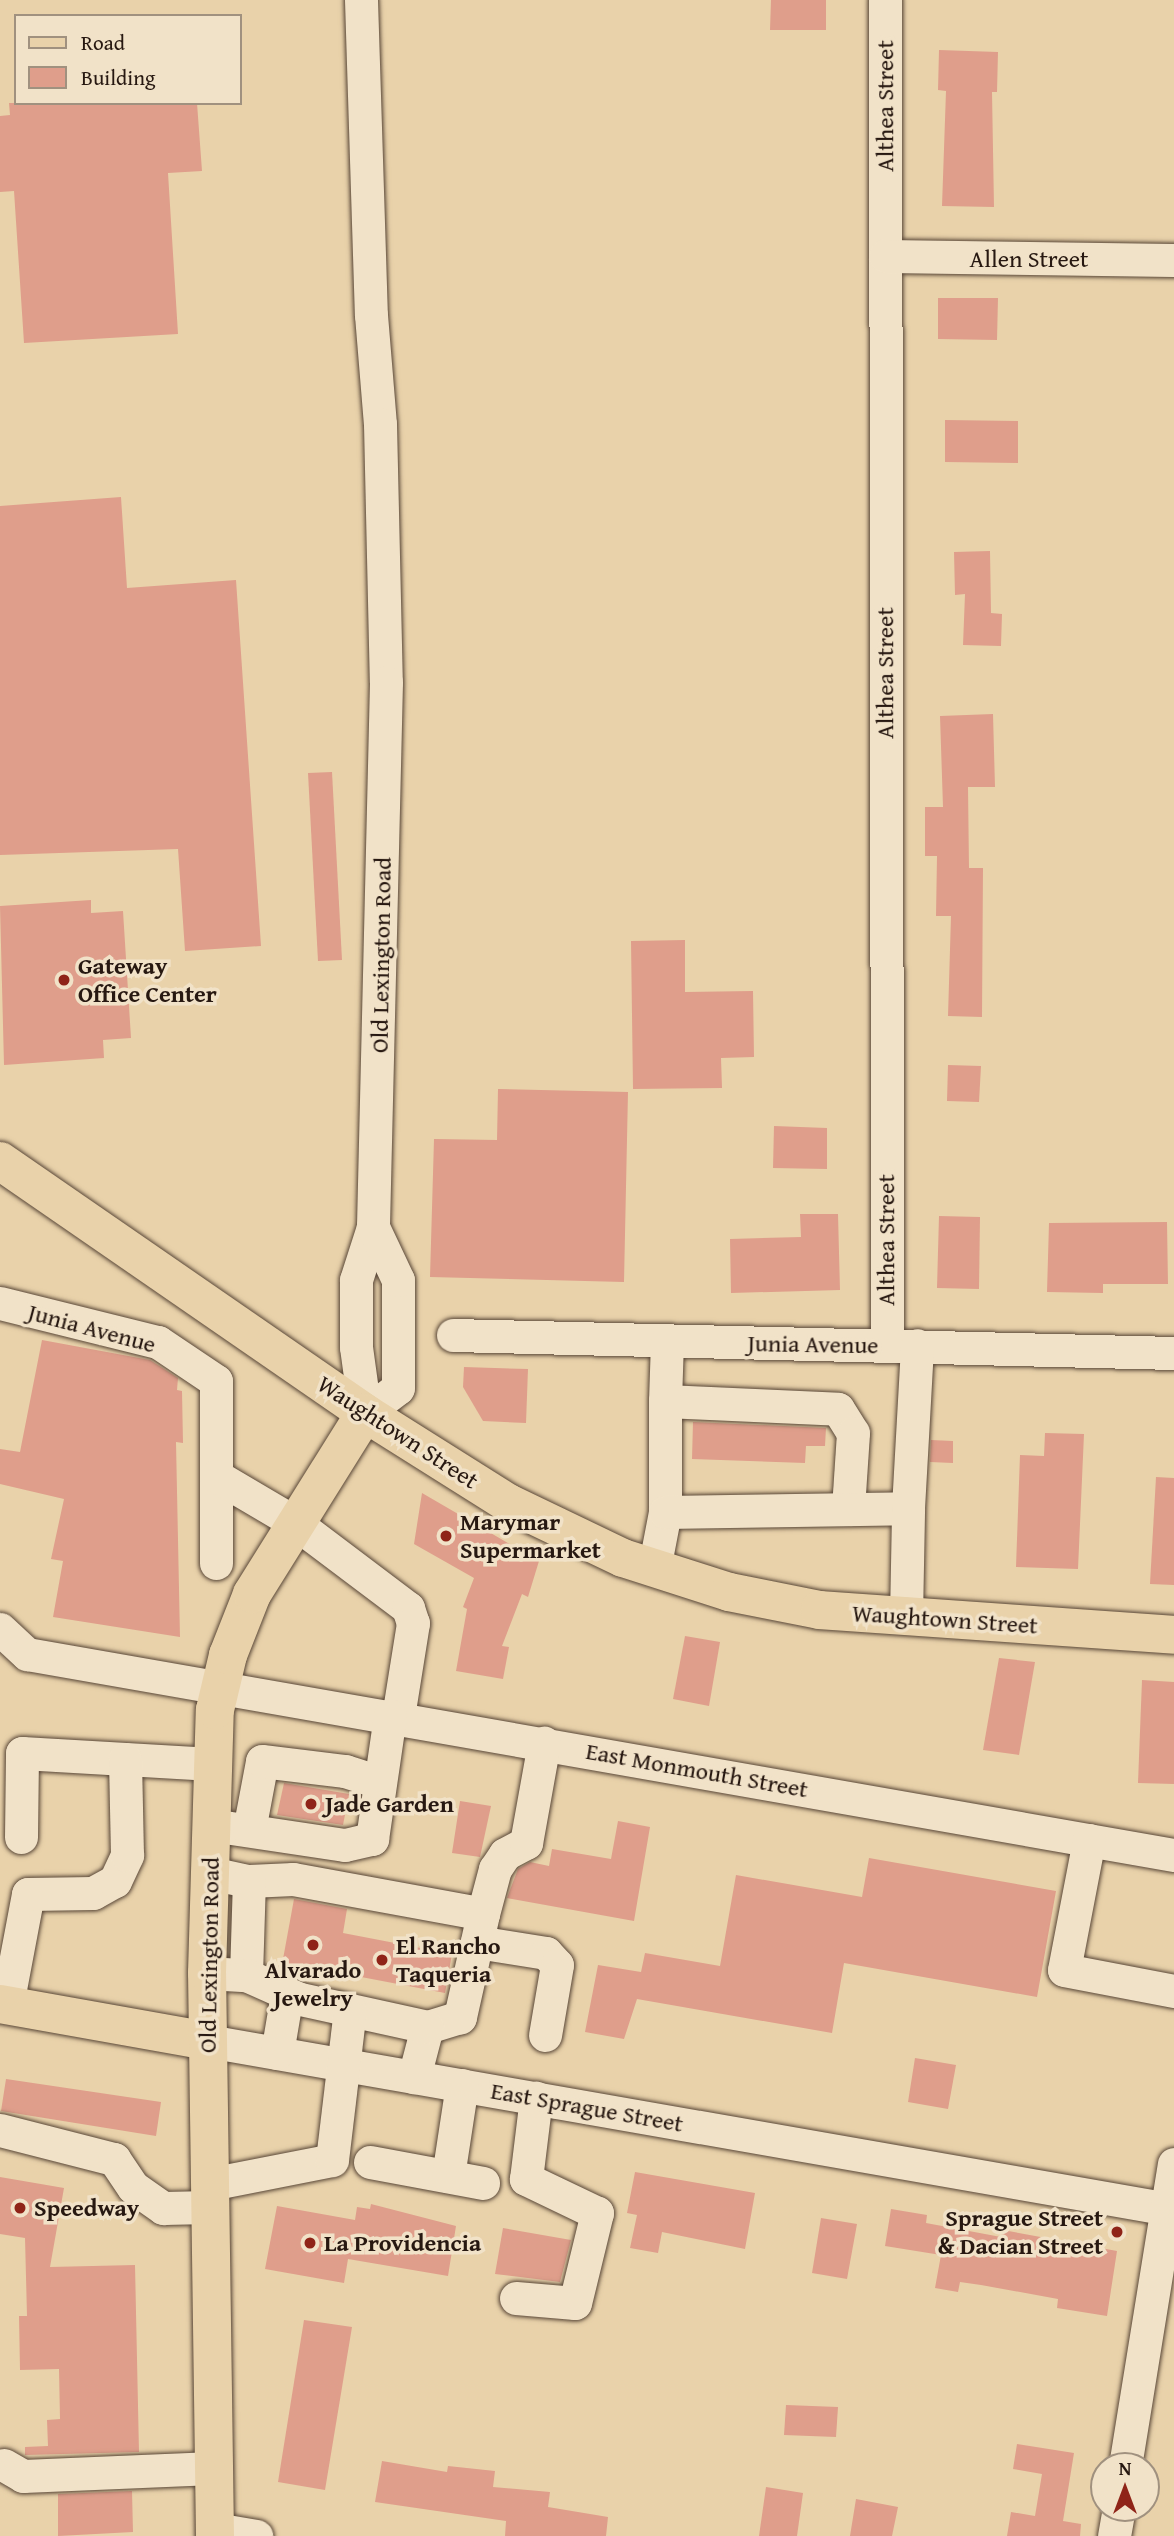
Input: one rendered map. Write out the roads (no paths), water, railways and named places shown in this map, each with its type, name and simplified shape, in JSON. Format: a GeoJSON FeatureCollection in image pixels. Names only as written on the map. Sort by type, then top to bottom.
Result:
{"type":"FeatureCollection","features":[{"type":"Feature","properties":{"kind":"main road","name":"Waughtown Street"},"geometry":{"type":"LineString","coordinates":[[0,1161],[365,1413],[508,1503],[654,1569],[774,1602],[906,1617],[1174,1635]]}},
{"type":"Feature","properties":{"kind":"main road","name":"Old Lexington Road"},"geometry":{"type":"LineString","coordinates":[[215,2532],[207,1973],[212,1765],[220,1685],[252,1594],[294,1522],[365,1413]]}},
{"type":"Feature","properties":{"kind":"main road","name":"East Sprague Street"},"geometry":{"type":"LineString","coordinates":[[3,2005],[208,2041]]}},
{"type":"Feature","properties":{"kind":"street","name":"Old Lexington Road"},"geometry":{"type":"LineString","coordinates":[[361,0],[371,315],[380,424],[386,682],[373,1227],[356,1280],[356,1347],[365,1413]]}},
{"type":"Feature","properties":{"kind":"street","name":"Althea Street"},"geometry":{"type":"LineString","coordinates":[[885,0],[885,256],[902,1345],[908,1508],[906,1617]]}},
{"type":"Feature","properties":{"kind":"street","name":"Allen Street"},"geometry":{"type":"LineString","coordinates":[[885,256],[1174,260]]}},
{"type":"Feature","properties":{"kind":"street","name":"Junia Avenue"},"geometry":{"type":"LineString","coordinates":[[0,1304],[158,1342],[216,1381],[216,1476]]}},
{"type":"Feature","properties":{"kind":"street","name":"Junia Avenue"},"geometry":{"type":"LineString","coordinates":[[453,1335],[1174,1353]]}},
{"type":"Feature","properties":{"kind":"street"},"geometry":{"type":"LineString","coordinates":[[654,1569],[665,1512],[667,1341]]}},
{"type":"Feature","properties":{"kind":"street"},"geometry":{"type":"LineString","coordinates":[[665,1401],[838,1409],[853,1433],[848,1509]]}},
{"type":"Feature","properties":{"kind":"street"},"geometry":{"type":"LineString","coordinates":[[211,1825],[345,1845],[372,1839],[378,1782],[413,1616],[294,1522],[216,1476]]}},
{"type":"Feature","properties":{"kind":"street"},"geometry":{"type":"LineString","coordinates":[[216,1476],[216,1563]]}},
{"type":"Feature","properties":{"kind":"street"},"geometry":{"type":"LineString","coordinates":[[665,1512],[908,1508]]}},
{"type":"Feature","properties":{"kind":"street","name":"East Monmouth Street"},"geometry":{"type":"LineString","coordinates":[[0,1629],[27,1654],[220,1685],[1174,1856]]}},
{"type":"Feature","properties":{"kind":"street"},"geometry":{"type":"LineString","coordinates":[[207,1973],[246,1975],[287,1994],[427,2027],[460,2017],[495,1869],[505,1854],[526,1843],[544,1743]]}},
{"type":"Feature","properties":{"kind":"street"},"geometry":{"type":"LineString","coordinates":[[21,1837],[22,1753],[212,1765]]}},
{"type":"Feature","properties":{"kind":"street"},"geometry":{"type":"LineString","coordinates":[[3,2005],[28,1894],[93,1893],[116,1881],[127,1854],[125,1759]]}},
{"type":"Feature","properties":{"kind":"street"},"geometry":{"type":"LineString","coordinates":[[248,1830],[262,1761],[345,1771],[378,1782]]}},
{"type":"Feature","properties":{"kind":"street"},"geometry":{"type":"LineString","coordinates":[[1089,1840],[1064,1970],[1174,1991]]}},
{"type":"Feature","properties":{"kind":"street"},"geometry":{"type":"LineString","coordinates":[[210,1873],[248,1881],[293,1879],[480,1928],[545,1952],[557,1965],[545,2035]]}},
{"type":"Feature","properties":{"kind":"street"},"geometry":{"type":"LineString","coordinates":[[246,1975],[248,1881]]}},
{"type":"Feature","properties":{"kind":"street"},"geometry":{"type":"LineString","coordinates":[[277,2053],[287,1994]]}},
{"type":"Feature","properties":{"kind":"street"},"geometry":{"type":"LineString","coordinates":[[0,2130],[114,2159],[133,2188],[163,2208],[332,2160],[345,2065],[349,2010]]}},
{"type":"Feature","properties":{"kind":"street"},"geometry":{"type":"LineString","coordinates":[[414,2077],[427,2027]]}},
{"type":"Feature","properties":{"kind":"street","name":"East Sprague Street"},"geometry":{"type":"LineString","coordinates":[[208,2041],[1170,2210]]}},
{"type":"Feature","properties":{"kind":"street"},"geometry":{"type":"LineString","coordinates":[[448,2176],[462,2085]]}},
{"type":"Feature","properties":{"kind":"street"},"geometry":{"type":"LineString","coordinates":[[516,2298],[575,2303],[597,2213],[526,2179],[536,2098]]}},
{"type":"Feature","properties":{"kind":"street"},"geometry":{"type":"LineString","coordinates":[[370,2162],[483,2183]]}},
{"type":"Feature","properties":{"kind":"street"},"geometry":{"type":"LineString","coordinates":[[1127,2452],[1170,2210],[1174,2164]]}},
{"type":"Feature","properties":{"kind":"street"},"geometry":{"type":"LineString","coordinates":[[4,2465],[23,2476],[214,2468]]}},
{"type":"Feature","properties":{"kind":"street"},"geometry":{"type":"LineString","coordinates":[[215,2532],[256,2536]]}},
{"type":"Feature","properties":{"kind":"place","name":"Gateway Office Center"},"geometry":{"type":"Point","coordinates":[64,980]}},
{"type":"Feature","properties":{"kind":"place","name":"Marymar Supermarket"},"geometry":{"type":"Point","coordinates":[446,1536]}},
{"type":"Feature","properties":{"kind":"place","name":"Jade Garden"},"geometry":{"type":"Point","coordinates":[311,1804]}},
{"type":"Feature","properties":{"kind":"place","name":"Alvarado Jewelry"},"geometry":{"type":"Point","coordinates":[313,1945]}},
{"type":"Feature","properties":{"kind":"place","name":"El Rancho Taqueria"},"geometry":{"type":"Point","coordinates":[382,1960]}},
{"type":"Feature","properties":{"kind":"place","name":"Speedway"},"geometry":{"type":"Point","coordinates":[20,2208]}},
{"type":"Feature","properties":{"kind":"place","name":"Sprague Street & Dacian Street"},"geometry":{"type":"Point","coordinates":[1117,2232]}},
{"type":"Feature","properties":{"kind":"place","name":"La Providencia"},"geometry":{"type":"Point","coordinates":[310,2243]}}]}
